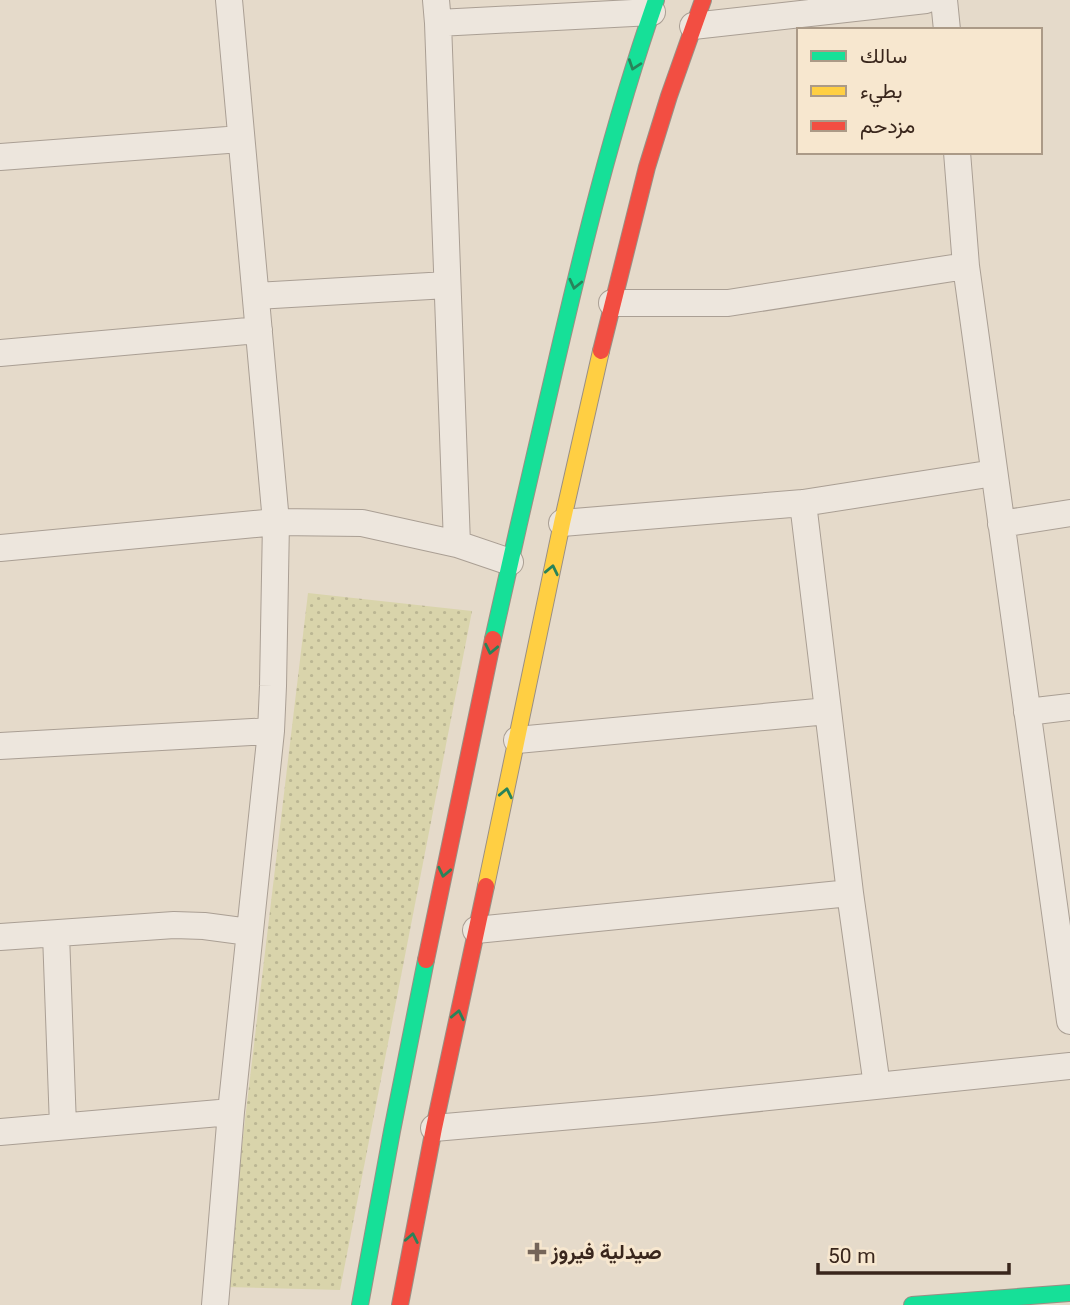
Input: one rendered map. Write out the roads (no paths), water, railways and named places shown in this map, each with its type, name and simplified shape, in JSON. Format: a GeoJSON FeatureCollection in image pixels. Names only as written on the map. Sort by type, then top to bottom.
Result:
{"type":"FeatureCollection","features":[{"type":"Feature","properties":{"kind":"street"},"geometry":{"type":"LineString","coordinates":[[215,1305],[231,1112],[271,731],[276,522],[229,0]]}},
{"type":"Feature","properties":{"kind":"street"},"geometry":{"type":"LineString","coordinates":[[400,1305],[434,1128],[562,523],[612,303],[650,155],[703,0]]}},
{"type":"Feature","properties":{"kind":"street"},"geometry":{"type":"LineString","coordinates":[[693,26],[926,0]]}},
{"type":"Feature","properties":{"kind":"street"},"geometry":{"type":"LineString","coordinates":[[944,0],[947,28]]}},
{"type":"Feature","properties":{"kind":"street"},"geometry":{"type":"LineString","coordinates":[[360,1305],[407,1048],[510,562],[607,151],[654,6],[437,12],[457,544]]}},
{"type":"Feature","properties":{"kind":"street"},"geometry":{"type":"LineString","coordinates":[[0,157],[241,139]]}},
{"type":"Feature","properties":{"kind":"street"},"geometry":{"type":"LineString","coordinates":[[957,154],[966,266],[1027,712],[1062,902],[1070,1021]]}},
{"type":"Feature","properties":{"kind":"street"},"geometry":{"type":"LineString","coordinates":[[589,222],[596,219],[613,220],[625,232],[627,239]]}},
{"type":"Feature","properties":{"kind":"street"},"geometry":{"type":"LineString","coordinates":[[612,303],[728,303],[966,266]]}},
{"type":"Feature","properties":{"kind":"street"},"geometry":{"type":"LineString","coordinates":[[256,296],[447,285]]}},
{"type":"Feature","properties":{"kind":"street"},"geometry":{"type":"LineString","coordinates":[[0,353],[259,330]]}},
{"type":"Feature","properties":{"kind":"street"},"geometry":{"type":"LineString","coordinates":[[562,523],[803,503],[994,473]]}},
{"type":"Feature","properties":{"kind":"street"},"geometry":{"type":"LineString","coordinates":[[803,503],[850,893],[877,1086]]}},
{"type":"Feature","properties":{"kind":"street"},"geometry":{"type":"LineString","coordinates":[[1001,524],[1070,513]]}},
{"type":"Feature","properties":{"kind":"street"},"geometry":{"type":"LineString","coordinates":[[0,548],[276,522],[362,523],[457,544],[510,562]]}},
{"type":"Feature","properties":{"kind":"street"},"geometry":{"type":"LineString","coordinates":[[1027,712],[1070,707]]}},
{"type":"Feature","properties":{"kind":"street"},"geometry":{"type":"LineString","coordinates":[[517,740],[828,710]]}},
{"type":"Feature","properties":{"kind":"street"},"geometry":{"type":"LineString","coordinates":[[0,746],[271,731]]}},
{"type":"Feature","properties":{"kind":"street"},"geometry":{"type":"LineString","coordinates":[[476,930],[850,893]]}},
{"type":"Feature","properties":{"kind":"street"},"geometry":{"type":"LineString","coordinates":[[0,937],[174,925],[249,932]]}},
{"type":"Feature","properties":{"kind":"street"},"geometry":{"type":"LineString","coordinates":[[56,934],[63,1126]]}},
{"type":"Feature","properties":{"kind":"street"},"geometry":{"type":"LineString","coordinates":[[434,1128],[653,1109],[1070,1066]]}},
{"type":"Feature","properties":{"kind":"street"},"geometry":{"type":"LineString","coordinates":[[0,1132],[231,1112]]}},
{"type":"Feature","properties":{"kind":"street"},"geometry":{"type":"LineString","coordinates":[[912,1305],[1070,1293]]}},
{"type":"Feature","properties":{"kind":"place","name":"صيدلية فيروز"},"geometry":{"type":"Point","coordinates":[537,1252]}}]}
